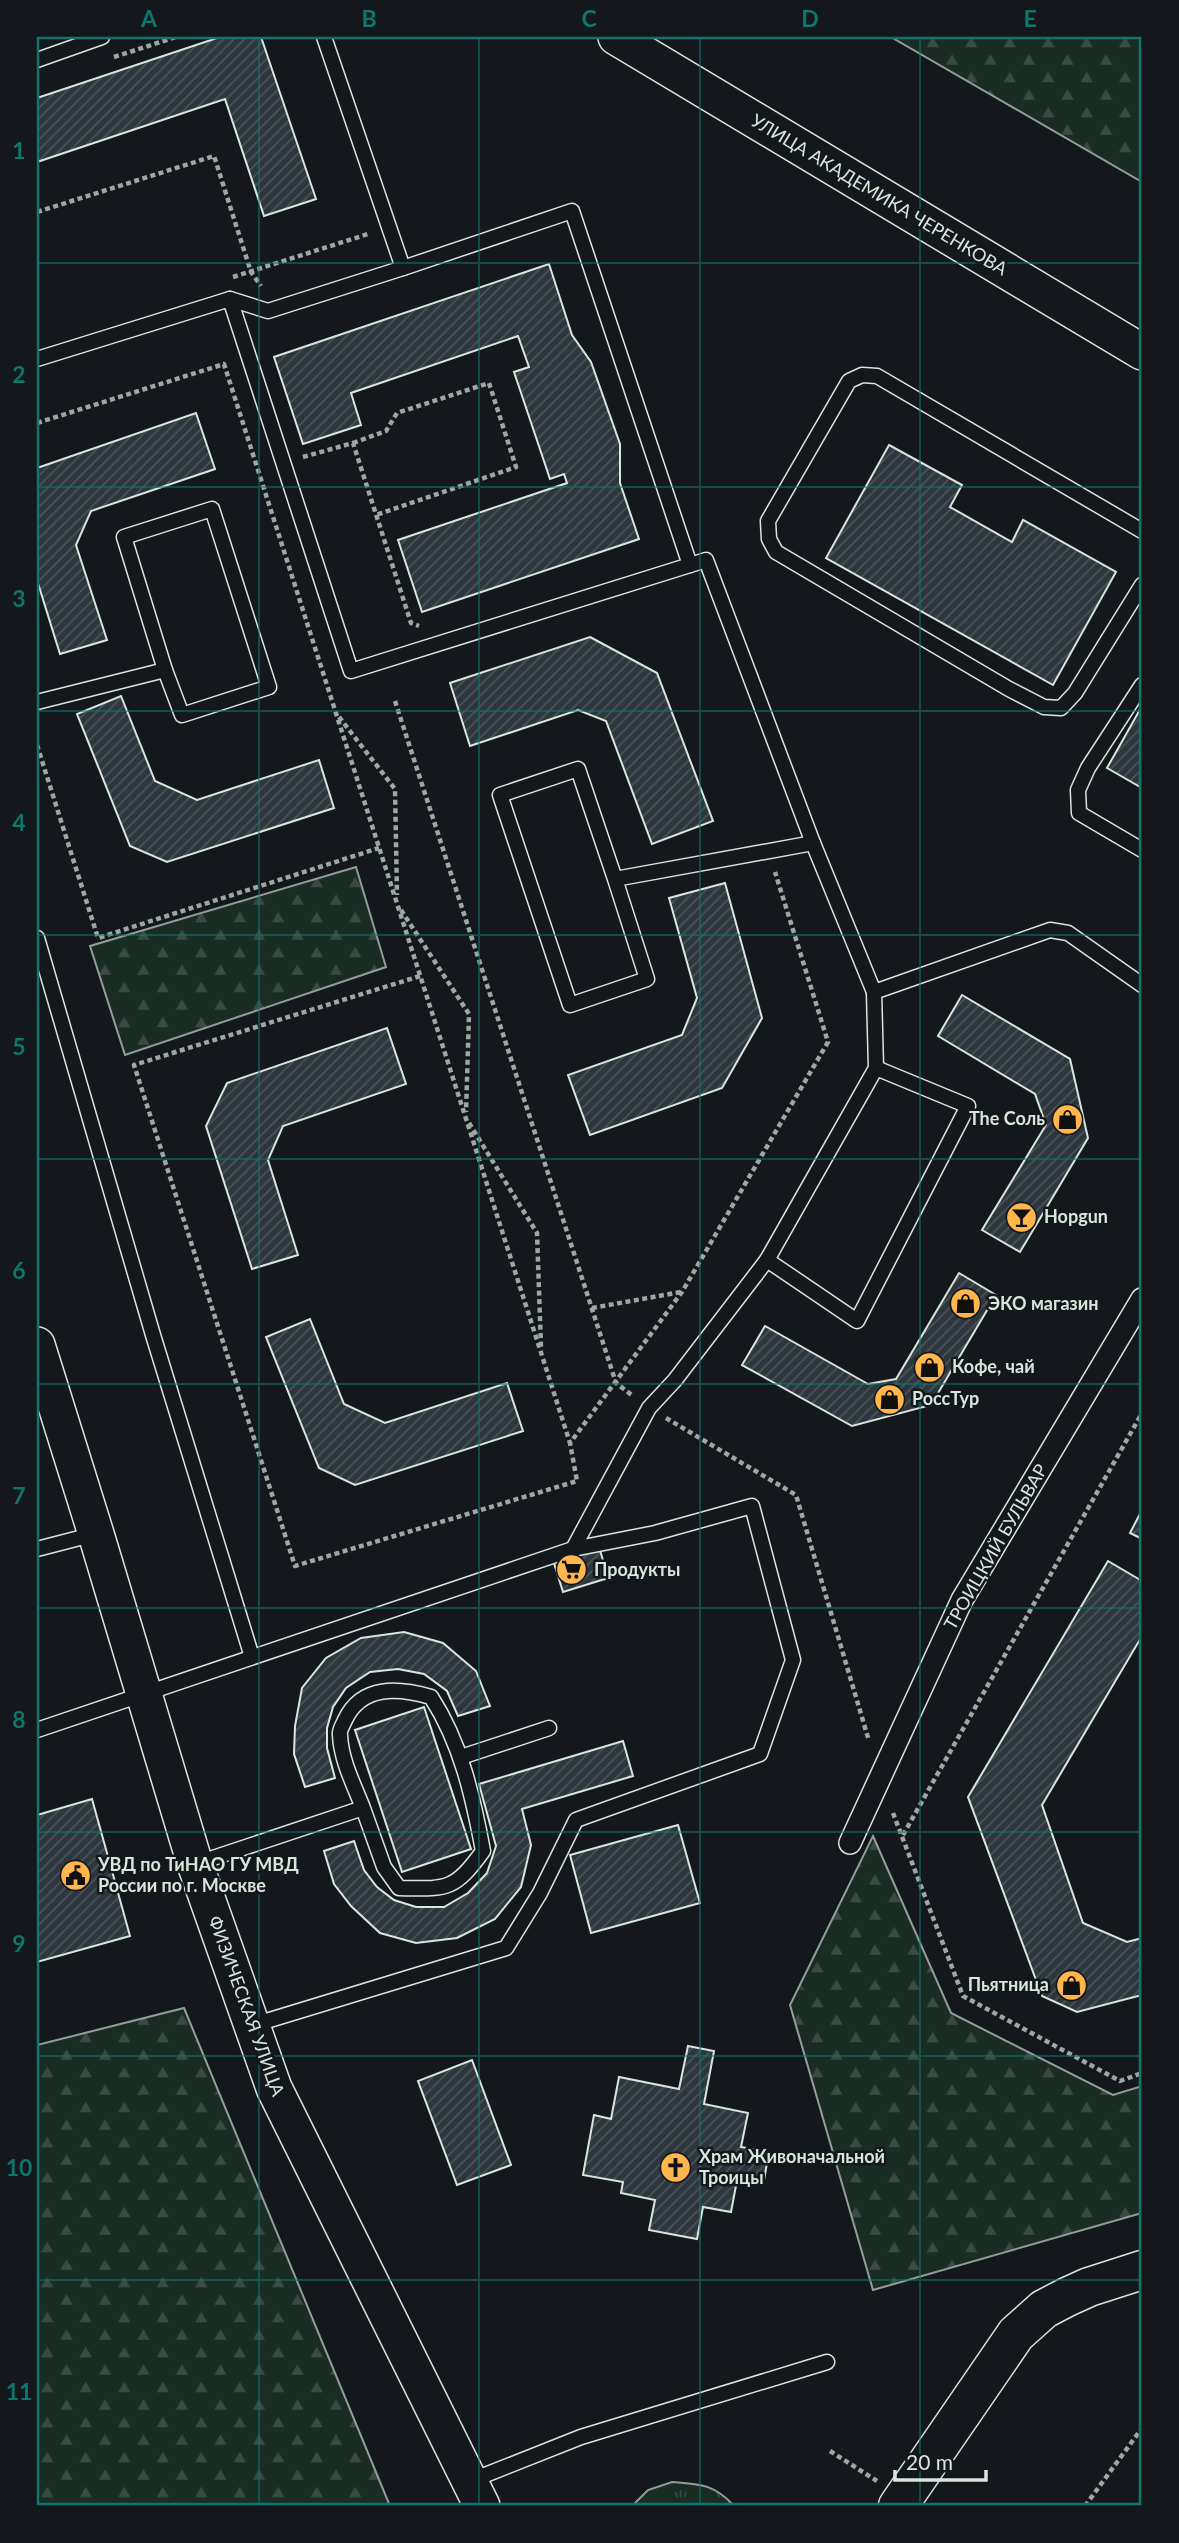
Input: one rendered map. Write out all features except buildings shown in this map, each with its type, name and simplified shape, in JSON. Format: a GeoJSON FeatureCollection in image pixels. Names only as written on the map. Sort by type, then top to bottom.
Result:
{"type":"FeatureCollection","features":[{"type":"Feature","properties":{"kind":"main road"},"geometry":{"type":"LineString","coordinates":[[898,2506],[1016,2334],[1044,2309],[1067,2297],[1142,2270]]}},
{"type":"Feature","properties":{"kind":"street","name":"УЛИЦА АКАДЕМИКА ЧЕРЕНКОВА"},"geometry":{"type":"LineString","coordinates":[[616,37],[1142,352]]}},
{"type":"Feature","properties":{"kind":"street","name":"ТРОИЦКИЙ БУЛЬВАР"},"geometry":{"type":"LineString","coordinates":[[850,1843],[962,1600],[1142,1299]]}},
{"type":"Feature","properties":{"kind":"street","name":"ФИЗИЧЕСКАЯ УЛИЦА"},"geometry":{"type":"LineString","coordinates":[[37,1345],[195,1864],[274,2088],[476,2494]]}},
{"type":"Feature","properties":{"kind":"lane"},"geometry":{"type":"LineString","coordinates":[[37,60],[102,37]]}},
{"type":"Feature","properties":{"kind":"lane"},"geometry":{"type":"LineString","coordinates":[[324,37],[403,268]]}},
{"type":"Feature","properties":{"kind":"lane"},"geometry":{"type":"LineString","coordinates":[[37,359],[230,299],[268,311],[572,211],[690,565]]}},
{"type":"Feature","properties":{"kind":"lane"},"geometry":{"type":"LineString","coordinates":[[230,299],[351,671],[706,560],[813,843],[874,992],[876,1068],[766,1260],[675,1380],[649,1408],[573,1549]]}},
{"type":"Feature","properties":{"kind":"lane"},"geometry":{"type":"LineString","coordinates":[[1142,531],[877,376],[862,375],[849,380],[768,521],[769,539],[776,552],[1044,707],[1061,708],[1075,693],[1142,585]]}},
{"type":"Feature","properties":{"kind":"lane"},"geometry":{"type":"LineString","coordinates":[[212,509],[269,687],[182,715],[165,670],[124,537],[212,509]]}},
{"type":"Feature","properties":{"kind":"lane"},"geometry":{"type":"LineString","coordinates":[[37,702],[165,670]]}},
{"type":"Feature","properties":{"kind":"lane"},"geometry":{"type":"LineString","coordinates":[[1142,685],[1088,768],[1078,790],[1079,813],[1142,850]]}},
{"type":"Feature","properties":{"kind":"lane"},"geometry":{"type":"LineString","coordinates":[[578,769],[615,879],[647,979],[569,1005],[500,795],[578,769]]}},
{"type":"Feature","properties":{"kind":"lane"},"geometry":{"type":"LineString","coordinates":[[615,879],[813,843]]}},
{"type":"Feature","properties":{"kind":"lane"},"geometry":{"type":"LineString","coordinates":[[874,992],[1050,930],[1068,933],[1142,985]]}},
{"type":"Feature","properties":{"kind":"lane"},"geometry":{"type":"LineString","coordinates":[[37,938],[153,1335],[252,1657]]}},
{"type":"Feature","properties":{"kind":"lane"},"geometry":{"type":"LineString","coordinates":[[766,1260],[857,1321],[968,1106],[876,1068]]}},
{"type":"Feature","properties":{"kind":"lane"},"geometry":{"type":"LineString","coordinates":[[37,1730],[573,1549],[654,1533],[752,1506],[793,1660],[760,1754],[576,1820],[540,1893],[506,1948],[253,2025]]}},
{"type":"Feature","properties":{"kind":"lane"},"geometry":{"type":"LineString","coordinates":[[37,1549],[96,1534]]}},
{"type":"Feature","properties":{"kind":"lane"},"geometry":{"type":"LineString","coordinates":[[402,1689],[431,1697],[444,1717],[461,1757],[483,1851],[466,1875],[441,1889],[399,1888],[384,1867],[363,1808],[345,1763],[339,1732],[350,1709],[372,1693],[402,1689]]}},
{"type":"Feature","properties":{"kind":"lane"},"geometry":{"type":"LineString","coordinates":[[461,1757],[549,1728]]}},
{"type":"Feature","properties":{"kind":"lane"},"geometry":{"type":"LineString","coordinates":[[195,1864],[363,1808]]}},
{"type":"Feature","properties":{"kind":"lane"},"geometry":{"type":"LineString","coordinates":[[476,2494],[582,2437],[827,2362]]}},
{"type":"Feature","properties":{"kind":"path"},"geometry":{"type":"LineString","coordinates":[[37,212],[214,156],[251,272],[277,308]]}},
{"type":"Feature","properties":{"kind":"path"},"geometry":{"type":"LineString","coordinates":[[37,423],[224,364],[570,1443],[577,1482],[295,1566],[134,1065],[420,976]]}},
{"type":"Feature","properties":{"kind":"path"},"geometry":{"type":"LineString","coordinates":[[299,458],[386,431],[397,413],[489,383],[516,467],[376,515]]}},
{"type":"Feature","properties":{"kind":"path"},"geometry":{"type":"LineString","coordinates":[[353,443],[411,623],[423,627]]}},
{"type":"Feature","properties":{"kind":"path"},"geometry":{"type":"LineString","coordinates":[[395,701],[616,1383],[649,1408]]}},
{"type":"Feature","properties":{"kind":"path"},"geometry":{"type":"LineString","coordinates":[[336,713],[395,789],[397,902],[469,1014],[466,1118],[537,1233],[541,1353]]}},
{"type":"Feature","properties":{"kind":"path"},"geometry":{"type":"LineString","coordinates":[[37,745],[98,938],[379,848]]}},
{"type":"Feature","properties":{"kind":"path"},"geometry":{"type":"LineString","coordinates":[[570,1443],[682,1292],[828,1042],[768,851]]}},
{"type":"Feature","properties":{"kind":"path"},"geometry":{"type":"LineString","coordinates":[[592,1308],[682,1292]]}},
{"type":"Feature","properties":{"kind":"path"},"geometry":{"type":"LineString","coordinates":[[902,1836],[1142,1413]]}},
{"type":"Feature","properties":{"kind":"path"},"geometry":{"type":"LineString","coordinates":[[1085,2506],[1142,2428]]}},
{"type":"Feature","properties":{"kind":"green space"},"geometry":{"type":"Polygon","coordinates":[[[891,37],[1142,37],[1142,182],[891,37]]]}},
{"type":"Feature","properties":{"kind":"green space"},"geometry":{"type":"Polygon","coordinates":[[[356,867],[386,967],[125,1055],[90,946],[356,867]]]}},
{"type":"Feature","properties":{"kind":"green space"},"geometry":{"type":"Polygon","coordinates":[[[873,1836],[951,2013],[1113,2095],[1142,2086],[1142,2213],[873,2290],[790,2005],[873,1836]]]}},
{"type":"Feature","properties":{"kind":"green space"},"geometry":{"type":"Polygon","coordinates":[[[184,2008],[390,2506],[37,2506],[37,2045],[184,2008]]]}},
{"type":"Feature","properties":{"kind":"green space"},"geometry":{"type":"Polygon","coordinates":[[[672,2482],[706,2486],[720,2493],[734,2506],[632,2506],[648,2490],[672,2482]]]}},
{"type":"Feature","properties":{"kind":"place","name":"The Соль"},"geometry":{"type":"Point","coordinates":[1068,1119]}},
{"type":"Feature","properties":{"kind":"place","name":"Hopgun"},"geometry":{"type":"Point","coordinates":[1021,1217]}},
{"type":"Feature","properties":{"kind":"place","name":"ЭКО магазин"},"geometry":{"type":"Point","coordinates":[965,1304]}},
{"type":"Feature","properties":{"kind":"place","name":"Кофе, чай"},"geometry":{"type":"Point","coordinates":[929,1367]}},
{"type":"Feature","properties":{"kind":"place","name":"РоссТур"},"geometry":{"type":"Point","coordinates":[889,1399]}},
{"type":"Feature","properties":{"kind":"place","name":"Продукты"},"geometry":{"type":"Point","coordinates":[571,1570]}},
{"type":"Feature","properties":{"kind":"place","name":"УВД по ТиНАО ГУ МВД России по г. Москве"},"geometry":{"type":"Point","coordinates":[75,1875]}},
{"type":"Feature","properties":{"kind":"place","name":"Пьятница"},"geometry":{"type":"Point","coordinates":[1072,1985]}},
{"type":"Feature","properties":{"kind":"place","name":"Храм Живоначальной Троицы"},"geometry":{"type":"Point","coordinates":[676,2167]}}]}
